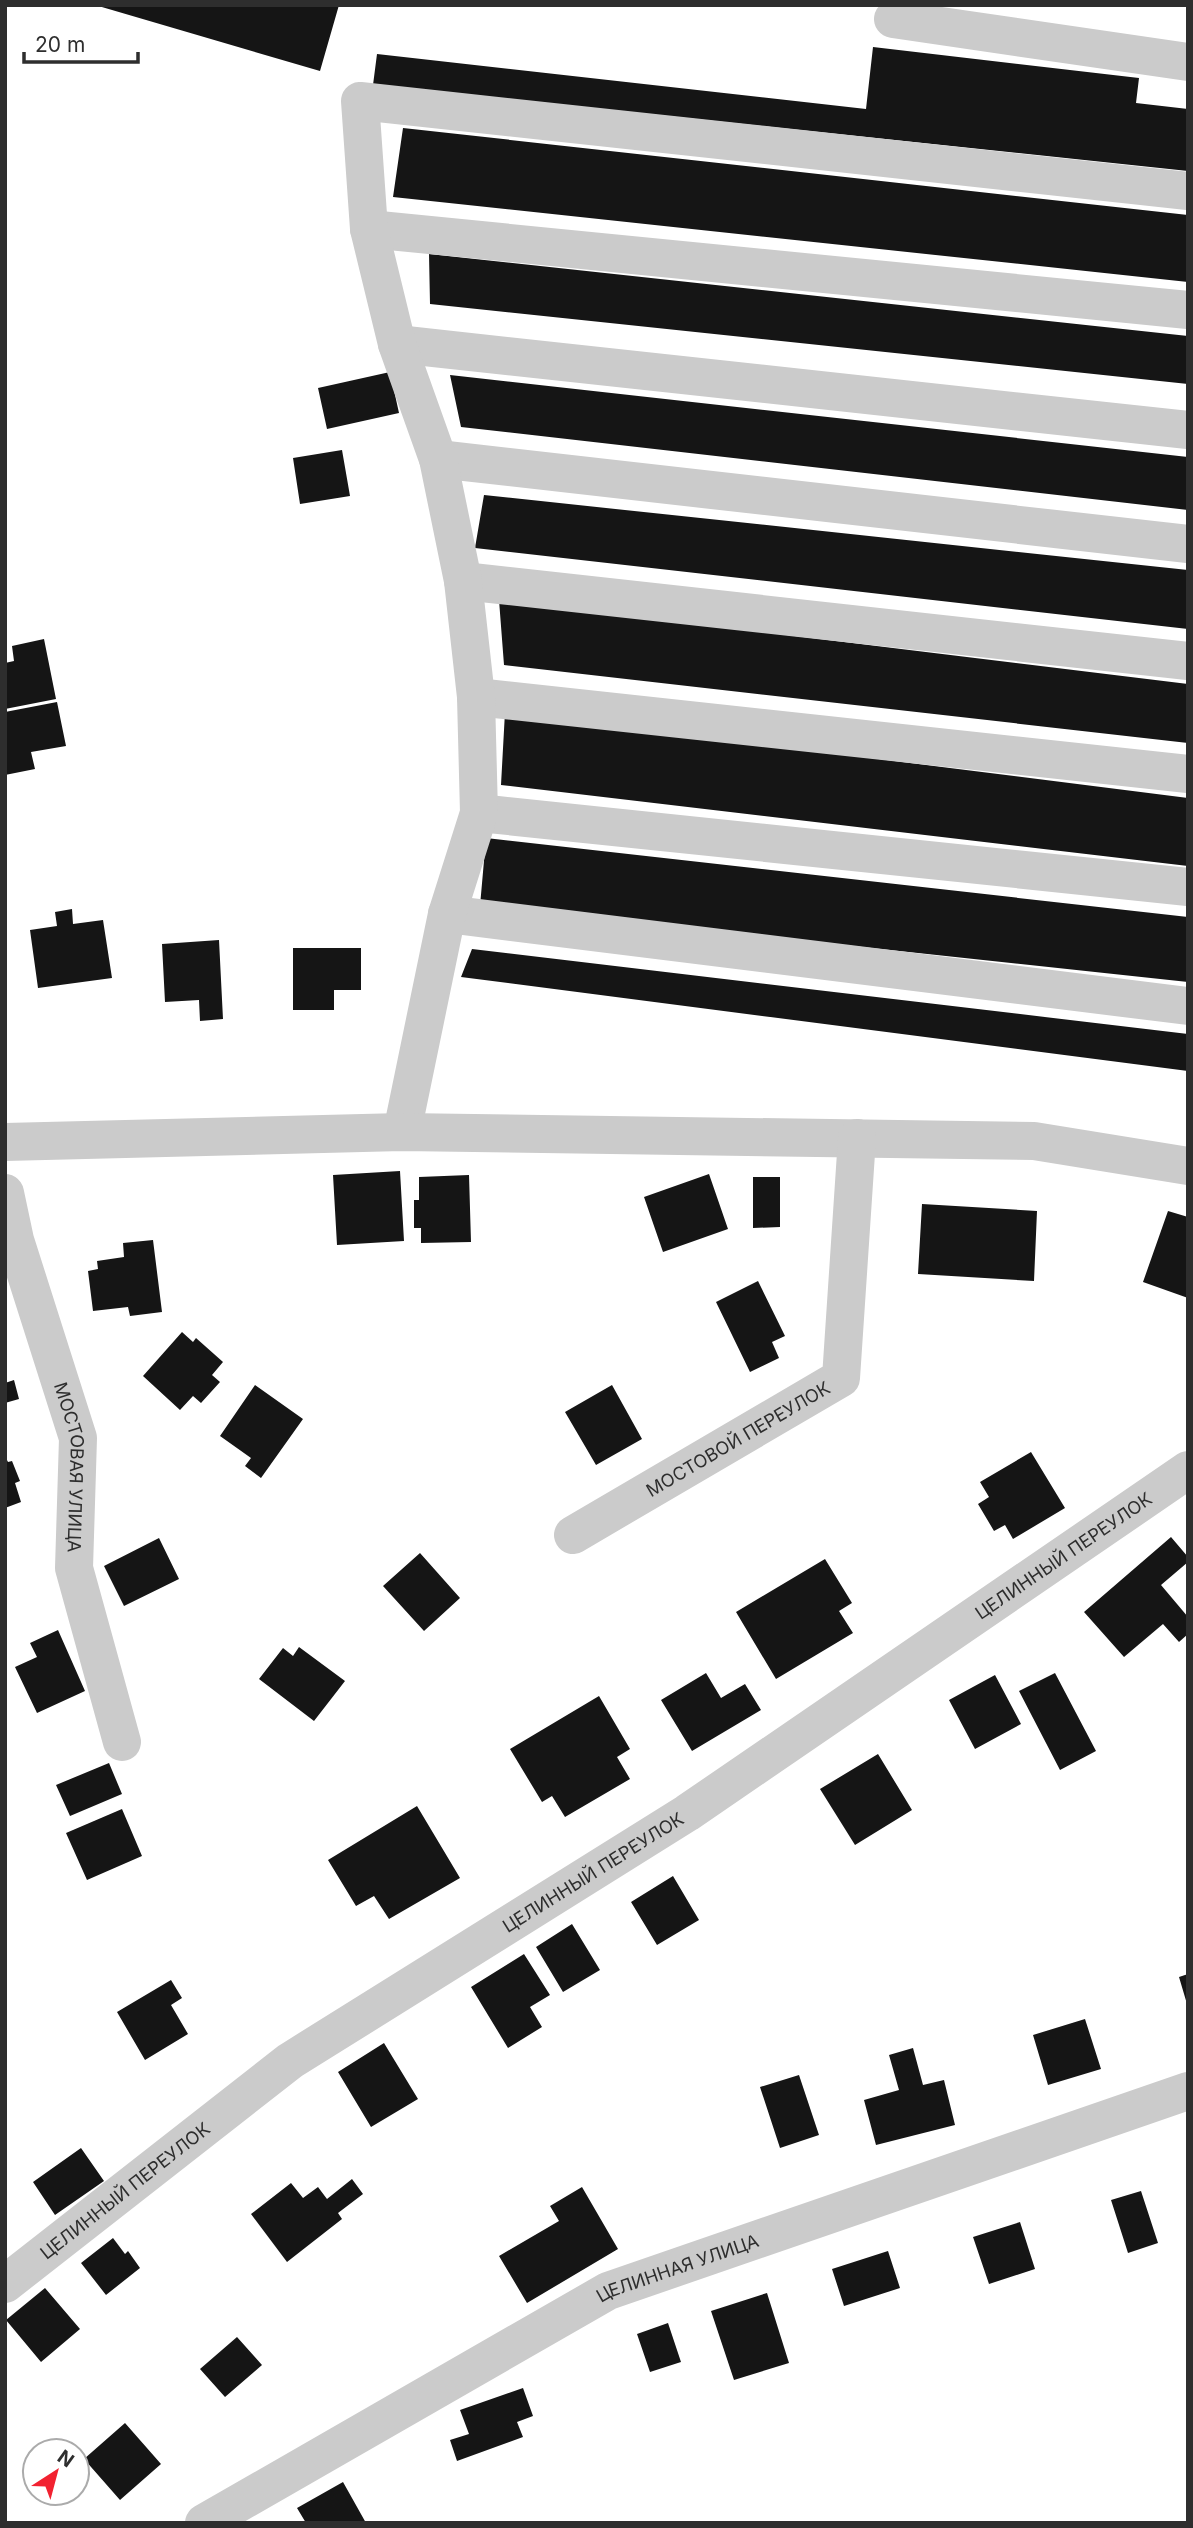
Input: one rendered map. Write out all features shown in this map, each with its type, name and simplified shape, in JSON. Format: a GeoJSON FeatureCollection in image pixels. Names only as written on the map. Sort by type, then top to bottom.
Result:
{"type":"FeatureCollection","features":[{"type":"Feature","properties":{"kind":"street"},"geometry":{"type":"LineString","coordinates":[[893,19],[1188,62]]}},
{"type":"Feature","properties":{"kind":"street"},"geometry":{"type":"LineString","coordinates":[[402,1132],[447,914],[479,813],[476,697],[463,581],[438,459],[397,344],[369,229],[360,102],[1188,191]]}},
{"type":"Feature","properties":{"kind":"street"},"geometry":{"type":"LineString","coordinates":[[369,229],[1188,310]]}},
{"type":"Feature","properties":{"kind":"street"},"geometry":{"type":"LineString","coordinates":[[397,344],[1188,430]]}},
{"type":"Feature","properties":{"kind":"street"},"geometry":{"type":"LineString","coordinates":[[438,459],[1188,544]]}},
{"type":"Feature","properties":{"kind":"street"},"geometry":{"type":"LineString","coordinates":[[463,581],[1188,661]]}},
{"type":"Feature","properties":{"kind":"street"},"geometry":{"type":"LineString","coordinates":[[476,697],[1188,774]]}},
{"type":"Feature","properties":{"kind":"street"},"geometry":{"type":"LineString","coordinates":[[479,813],[1188,887]]}},
{"type":"Feature","properties":{"kind":"street"},"geometry":{"type":"LineString","coordinates":[[447,914],[1188,1006]]}},
{"type":"Feature","properties":{"kind":"street"},"geometry":{"type":"LineString","coordinates":[[5,1142],[402,1132],[1034,1141],[1188,1166]]}},
{"type":"Feature","properties":{"kind":"street","name":"МОСТОВОЙ ПЕРЕУЛОК"},"geometry":{"type":"LineString","coordinates":[[573,1535],[841,1378],[857,1138]]}},
{"type":"Feature","properties":{"kind":"street","name":"МОСТОВАЯ УЛИЦА"},"geometry":{"type":"LineString","coordinates":[[5,1193],[15,1240],[78,1438],[74,1569],[122,1742]]}},
{"type":"Feature","properties":{"kind":"street","name":"ЦЕЛИННЫЙ ПЕРЕУЛОК"},"geometry":{"type":"LineString","coordinates":[[5,2284],[290,2061],[687,1814],[1188,1470]]}},
{"type":"Feature","properties":{"kind":"street","name":"ЦЕЛИННАЯ УЛИЦА"},"geometry":{"type":"LineString","coordinates":[[204,2523],[608,2291],[1188,2091]]}},
{"type":"Feature","properties":{"kind":"building"},"geometry":{"type":"Polygon","coordinates":[[[95,5],[339,5],[320,71],[95,5]]]}},
{"type":"Feature","properties":{"kind":"building"},"geometry":{"type":"Polygon","coordinates":[[[873,47],[1139,78],[1136,103],[1188,109],[1188,171],[373,85],[377,54],[866,109],[873,47]]]}},
{"type":"Feature","properties":{"kind":"building"},"geometry":{"type":"Polygon","coordinates":[[[403,128],[1188,215],[1188,282],[393,197],[403,128]]]}},
{"type":"Feature","properties":{"kind":"building"},"geometry":{"type":"Polygon","coordinates":[[[429,254],[1188,336],[1188,384],[430,304],[429,254]]]}},
{"type":"Feature","properties":{"kind":"building"},"geometry":{"type":"Polygon","coordinates":[[[390,372],[399,413],[327,429],[318,388],[390,372]]]}},
{"type":"Feature","properties":{"kind":"building"},"geometry":{"type":"Polygon","coordinates":[[[450,375],[1188,457],[1188,510],[461,427],[450,375]]]}},
{"type":"Feature","properties":{"kind":"building"},"geometry":{"type":"Polygon","coordinates":[[[342,450],[350,496],[300,504],[293,458],[342,450]]]}},
{"type":"Feature","properties":{"kind":"building"},"geometry":{"type":"Polygon","coordinates":[[[484,495],[1188,570],[1188,629],[475,548],[484,495]]]}},
{"type":"Feature","properties":{"kind":"building"},"geometry":{"type":"Polygon","coordinates":[[[499,600],[1188,684],[1188,743],[504,665],[499,600]]]}},
{"type":"Feature","properties":{"kind":"building"},"geometry":{"type":"Polygon","coordinates":[[[44,639],[56,699],[5,709],[5,663],[14,661],[12,646],[44,639]]]}},
{"type":"Feature","properties":{"kind":"building"},"geometry":{"type":"Polygon","coordinates":[[[57,702],[66,746],[31,752],[35,769],[5,775],[5,712],[57,702]]]}},
{"type":"Feature","properties":{"kind":"building"},"geometry":{"type":"Polygon","coordinates":[[[505,712],[1188,798],[1188,866],[501,785],[505,712]]]}},
{"type":"Feature","properties":{"kind":"building"},"geometry":{"type":"Polygon","coordinates":[[[486,838],[1188,917],[1188,982],[480,906],[486,838]]]}},
{"type":"Feature","properties":{"kind":"building"},"geometry":{"type":"Polygon","coordinates":[[[72,909],[73,924],[103,920],[112,978],[38,988],[30,930],[57,926],[55,912],[72,909]]]}},
{"type":"Feature","properties":{"kind":"building"},"geometry":{"type":"Polygon","coordinates":[[[219,940],[223,1019],[200,1021],[199,1000],[165,1002],[162,944],[219,940]]]}},
{"type":"Feature","properties":{"kind":"building"},"geometry":{"type":"Polygon","coordinates":[[[293,948],[361,948],[361,990],[334,990],[334,1010],[293,1010],[293,948]]]}},
{"type":"Feature","properties":{"kind":"building"},"geometry":{"type":"Polygon","coordinates":[[[472,949],[1188,1034],[1188,1071],[461,977],[472,949]]]}},
{"type":"Feature","properties":{"kind":"building"},"geometry":{"type":"Polygon","coordinates":[[[400,1171],[404,1241],[337,1245],[333,1175],[400,1171]]]}},
{"type":"Feature","properties":{"kind":"building"},"geometry":{"type":"Polygon","coordinates":[[[709,1174],[728,1229],[663,1252],[644,1197],[709,1174]]]}},
{"type":"Feature","properties":{"kind":"building"},"geometry":{"type":"Polygon","coordinates":[[[469,1175],[471,1242],[421,1243],[421,1228],[414,1228],[414,1200],[419,1200],[419,1177],[469,1175]]]}},
{"type":"Feature","properties":{"kind":"building"},"geometry":{"type":"Polygon","coordinates":[[[753,1177],[780,1177],[780,1227],[753,1228],[753,1177]]]}},
{"type":"Feature","properties":{"kind":"building"},"geometry":{"type":"Polygon","coordinates":[[[922,1204],[1037,1211],[1034,1281],[918,1274],[922,1204]]]}},
{"type":"Feature","properties":{"kind":"building"},"geometry":{"type":"Polygon","coordinates":[[[1168,1211],[1188,1217],[1188,1298],[1143,1282],[1168,1211]]]}},
{"type":"Feature","properties":{"kind":"building"},"geometry":{"type":"Polygon","coordinates":[[[153,1240],[162,1312],[130,1316],[128,1307],[93,1311],[88,1271],[98,1269],[97,1261],[124,1257],[123,1243],[153,1240]]]}},
{"type":"Feature","properties":{"kind":"building"},"geometry":{"type":"Polygon","coordinates":[[[758,1281],[785,1336],[772,1342],[779,1358],[750,1372],[716,1302],[758,1281]]]}},
{"type":"Feature","properties":{"kind":"building"},"geometry":{"type":"Polygon","coordinates":[[[182,1332],[193,1342],[196,1338],[223,1362],[212,1375],[220,1382],[201,1403],[193,1396],[180,1410],[143,1376],[182,1332]]]}},
{"type":"Feature","properties":{"kind":"building"},"geometry":{"type":"Polygon","coordinates":[[[14,1380],[19,1399],[5,1403],[5,1383],[14,1380]]]}},
{"type":"Feature","properties":{"kind":"building"},"geometry":{"type":"Polygon","coordinates":[[[255,1385],[303,1419],[261,1478],[245,1466],[251,1458],[220,1436],[255,1385]]]}},
{"type":"Feature","properties":{"kind":"building"},"geometry":{"type":"Polygon","coordinates":[[[612,1385],[642,1439],[596,1465],[565,1412],[612,1385]]]}},
{"type":"Feature","properties":{"kind":"building"},"geometry":{"type":"Polygon","coordinates":[[[1031,1452],[1065,1508],[1013,1539],[1005,1525],[994,1531],[978,1504],[989,1497],[980,1482],[1031,1452]]]}},
{"type":"Feature","properties":{"kind":"building"},"geometry":{"type":"Polygon","coordinates":[[[5,1456],[8,1462],[12,1461],[20,1481],[15,1483],[21,1502],[5,1508],[5,1456]]]}},
{"type":"Feature","properties":{"kind":"building"},"geometry":{"type":"Polygon","coordinates":[[[1171,1537],[1188,1557],[1188,1562],[1161,1585],[1188,1617],[1188,1634],[1179,1642],[1163,1624],[1124,1657],[1084,1612],[1171,1537]]]}},
{"type":"Feature","properties":{"kind":"building"},"geometry":{"type":"Polygon","coordinates":[[[159,1538],[179,1579],[124,1606],[104,1566],[159,1538]]]}},
{"type":"Feature","properties":{"kind":"building"},"geometry":{"type":"Polygon","coordinates":[[[420,1553],[460,1598],[424,1631],[383,1586],[420,1553]]]}},
{"type":"Feature","properties":{"kind":"building"},"geometry":{"type":"Polygon","coordinates":[[[825,1559],[852,1603],[839,1611],[853,1633],[776,1679],[736,1612],[825,1559]]]}},
{"type":"Feature","properties":{"kind":"building"},"geometry":{"type":"Polygon","coordinates":[[[58,1630],[85,1691],[37,1713],[15,1667],[37,1657],[30,1643],[58,1630]]]}},
{"type":"Feature","properties":{"kind":"building"},"geometry":{"type":"Polygon","coordinates":[[[299,1647],[345,1681],[314,1721],[259,1679],[283,1648],[293,1656],[299,1647]]]}},
{"type":"Feature","properties":{"kind":"building"},"geometry":{"type":"Polygon","coordinates":[[[706,1673],[721,1698],[745,1684],[761,1710],[692,1751],[661,1700],[706,1673]]]}},
{"type":"Feature","properties":{"kind":"building"},"geometry":{"type":"Polygon","coordinates":[[[1055,1673],[1096,1751],[1060,1770],[1019,1691],[1055,1673]]]}},
{"type":"Feature","properties":{"kind":"building"},"geometry":{"type":"Polygon","coordinates":[[[995,1675],[1021,1724],[975,1749],[949,1700],[995,1675]]]}},
{"type":"Feature","properties":{"kind":"building"},"geometry":{"type":"Polygon","coordinates":[[[599,1696],[630,1749],[617,1757],[630,1779],[565,1817],[552,1796],[542,1802],[510,1749],[599,1696]]]}},
{"type":"Feature","properties":{"kind":"building"},"geometry":{"type":"Polygon","coordinates":[[[878,1754],[912,1810],[855,1845],[820,1789],[878,1754]]]}},
{"type":"Feature","properties":{"kind":"building"},"geometry":{"type":"Polygon","coordinates":[[[109,1763],[122,1794],[70,1816],[56,1785],[109,1763]]]}},
{"type":"Feature","properties":{"kind":"building"},"geometry":{"type":"Polygon","coordinates":[[[417,1806],[460,1878],[389,1919],[374,1896],[356,1906],[328,1860],[417,1806]]]}},
{"type":"Feature","properties":{"kind":"building"},"geometry":{"type":"Polygon","coordinates":[[[122,1809],[142,1856],[87,1880],[66,1833],[122,1809]]]}},
{"type":"Feature","properties":{"kind":"building"},"geometry":{"type":"Polygon","coordinates":[[[673,1876],[699,1920],[657,1945],[631,1902],[673,1876]]]}},
{"type":"Feature","properties":{"kind":"building"},"geometry":{"type":"Polygon","coordinates":[[[572,1924],[600,1970],[563,1992],[536,1947],[572,1924]]]}},
{"type":"Feature","properties":{"kind":"building"},"geometry":{"type":"Polygon","coordinates":[[[524,1954],[550,1995],[530,2007],[542,2027],[508,2048],[471,1987],[524,1954]]]}},
{"type":"Feature","properties":{"kind":"building"},"geometry":{"type":"Polygon","coordinates":[[[1188,1974],[1188,2004],[1187,2004],[1179,1977],[1188,1974]]]}},
{"type":"Feature","properties":{"kind":"building"},"geometry":{"type":"Polygon","coordinates":[[[171,1980],[182,1998],[171,2005],[188,2034],[145,2060],[117,2012],[171,1980]]]}},
{"type":"Feature","properties":{"kind":"building"},"geometry":{"type":"Polygon","coordinates":[[[1085,2019],[1101,2069],[1048,2085],[1033,2035],[1085,2019]]]}},
{"type":"Feature","properties":{"kind":"building"},"geometry":{"type":"Polygon","coordinates":[[[384,2043],[418,2099],[371,2127],[338,2072],[384,2043]]]}},
{"type":"Feature","properties":{"kind":"building"},"geometry":{"type":"Polygon","coordinates":[[[913,2048],[923,2085],[944,2080],[955,2125],[876,2145],[864,2100],[899,2090],[889,2055],[913,2048]]]}},
{"type":"Feature","properties":{"kind":"building"},"geometry":{"type":"Polygon","coordinates":[[[799,2075],[819,2135],[780,2148],[760,2087],[799,2075]]]}},
{"type":"Feature","properties":{"kind":"building"},"geometry":{"type":"Polygon","coordinates":[[[81,2148],[104,2181],[55,2215],[33,2182],[81,2148]]]}},
{"type":"Feature","properties":{"kind":"building"},"geometry":{"type":"Polygon","coordinates":[[[352,2179],[363,2194],[338,2213],[342,2219],[287,2262],[251,2214],[291,2183],[303,2198],[318,2187],[327,2199],[352,2179]]]}},
{"type":"Feature","properties":{"kind":"building"},"geometry":{"type":"Polygon","coordinates":[[[582,2187],[618,2249],[527,2303],[499,2256],[559,2221],[550,2206],[582,2187]]]}},
{"type":"Feature","properties":{"kind":"building"},"geometry":{"type":"Polygon","coordinates":[[[1141,2191],[1158,2243],[1128,2253],[1111,2200],[1141,2191]]]}},
{"type":"Feature","properties":{"kind":"building"},"geometry":{"type":"Polygon","coordinates":[[[1020,2222],[1035,2269],[989,2284],[973,2237],[1020,2222]]]}},
{"type":"Feature","properties":{"kind":"building"},"geometry":{"type":"Polygon","coordinates":[[[113,2238],[125,2254],[128,2251],[140,2268],[106,2295],[81,2263],[113,2238]]]}},
{"type":"Feature","properties":{"kind":"building"},"geometry":{"type":"Polygon","coordinates":[[[888,2251],[900,2288],[844,2306],[832,2269],[888,2251]]]}},
{"type":"Feature","properties":{"kind":"building"},"geometry":{"type":"Polygon","coordinates":[[[45,2288],[80,2329],[41,2362],[6,2320],[45,2288]]]}},
{"type":"Feature","properties":{"kind":"building"},"geometry":{"type":"Polygon","coordinates":[[[767,2293],[789,2363],[734,2380],[711,2311],[767,2293]]]}},
{"type":"Feature","properties":{"kind":"building"},"geometry":{"type":"Polygon","coordinates":[[[668,2323],[681,2362],[650,2372],[637,2334],[668,2323]]]}},
{"type":"Feature","properties":{"kind":"building"},"geometry":{"type":"Polygon","coordinates":[[[237,2337],[262,2365],[225,2397],[200,2369],[237,2337]]]}},
{"type":"Feature","properties":{"kind":"building"},"geometry":{"type":"Polygon","coordinates":[[[523,2388],[533,2416],[517,2422],[523,2437],[457,2461],[450,2440],[469,2434],[460,2410],[523,2388]]]}},
{"type":"Feature","properties":{"kind":"building"},"geometry":{"type":"Polygon","coordinates":[[[125,2423],[161,2464],[120,2500],[91,2467],[91,2453],[125,2423]]]}},
{"type":"Feature","properties":{"kind":"building"},"geometry":{"type":"Polygon","coordinates":[[[343,2482],[366,2523],[306,2523],[297,2508],[343,2482]]]}}]}
